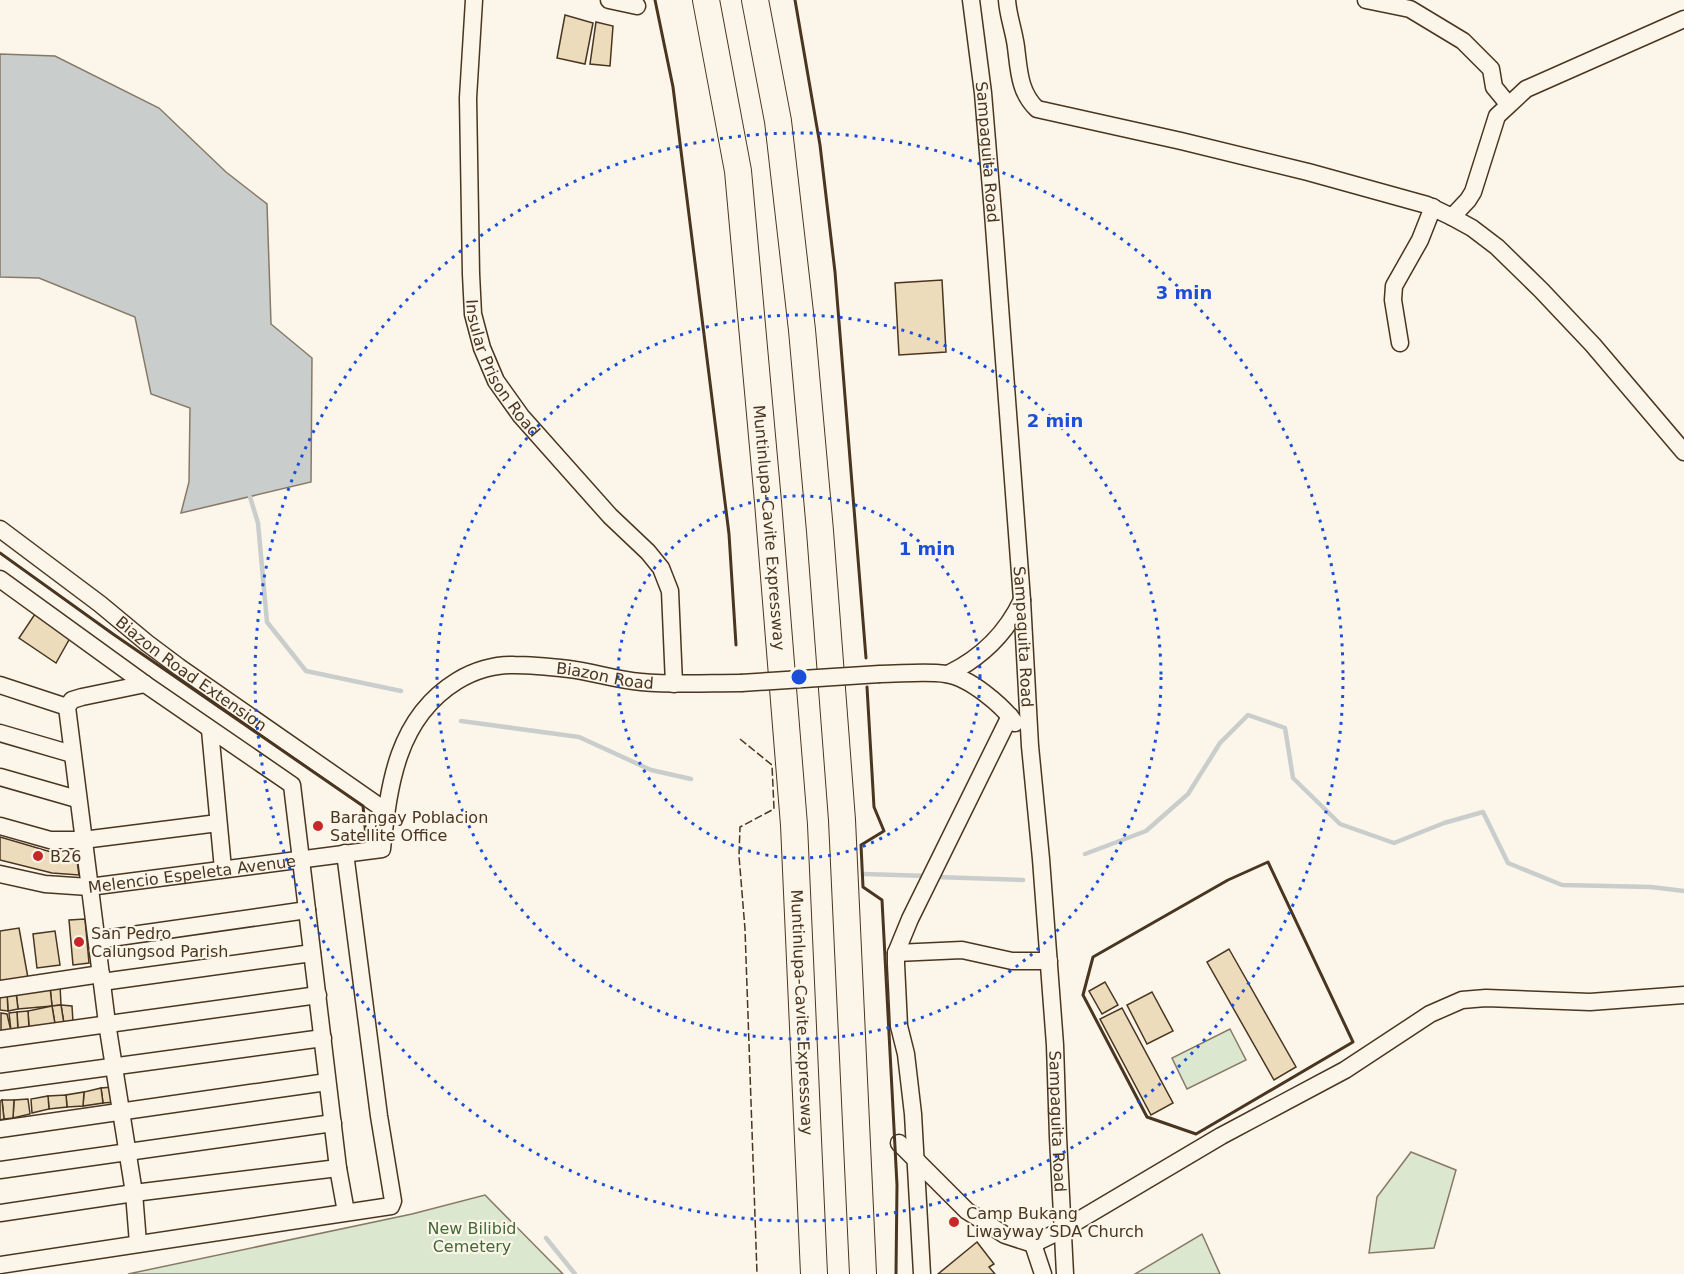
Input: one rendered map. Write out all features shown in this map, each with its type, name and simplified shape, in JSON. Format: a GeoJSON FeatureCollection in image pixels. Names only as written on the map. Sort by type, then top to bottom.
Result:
{"type":"FeatureCollection","features":[{"type":"Feature","properties":{"kind":"highway","name":"Muntinlupa-Cavite Expressway"},"geometry":{"type":"LineString","coordinates":[[706,0],[738,171],[767,491],[794,825],[814,1274]]}},
{"type":"Feature","properties":{"kind":"highway"},"geometry":{"type":"LineString","coordinates":[[755,0],[778,121],[802,330],[820,531],[842,820],[863,1274]]}},
{"type":"Feature","properties":{"kind":"street","name":"Insular Prison Road"},"geometry":{"type":"LineString","coordinates":[[474,0],[468,98],[471,274],[473,314],[482,348],[496,381],[521,416],[610,516],[648,552],[661,568],[670,591],[674,684]]}},
{"type":"Feature","properties":{"kind":"street"},"geometry":{"type":"LineString","coordinates":[[609,0],[637,6]]}},
{"type":"Feature","properties":{"kind":"street","name":"Sampaguita Road"},"geometry":{"type":"LineString","coordinates":[[971,0],[988,159],[1022,600],[1030,746],[1049,961],[1065,1274]]}},
{"type":"Feature","properties":{"kind":"street"},"geometry":{"type":"LineString","coordinates":[[1007,0],[1016,45],[1019,78],[1029,102],[1037,109],[1308,172],[1432,207],[1452,217],[1472,228],[1497,247],[1541,290],[1593,345],[1684,452]]}},
{"type":"Feature","properties":{"kind":"street"},"geometry":{"type":"LineString","coordinates":[[1366,0],[1410,9],[1463,41],[1491,69],[1494,87],[1508,104]]}},
{"type":"Feature","properties":{"kind":"street"},"geometry":{"type":"LineString","coordinates":[[1452,217],[1473,192],[1497,116],[1508,104],[1526,89],[1684,19]]}},
{"type":"Feature","properties":{"kind":"street"},"geometry":{"type":"LineString","coordinates":[[1400,343],[1393,300],[1394,286],[1420,240],[1432,207]]}},
{"type":"Feature","properties":{"kind":"street","name":"Biazon Road Extension"},"geometry":{"type":"LineString","coordinates":[[0,529],[171,661],[386,811]]}},
{"type":"Feature","properties":{"kind":"street"},"geometry":{"type":"LineString","coordinates":[[0,579],[210,730],[292,785],[327,1082],[346,1212]]}},
{"type":"Feature","properties":{"kind":"street"},"geometry":{"type":"LineString","coordinates":[[948,674],[968,664],[994,641],[1006,629],[1022,600]]}},
{"type":"Feature","properties":{"kind":"street","name":"Biazon Road"},"geometry":{"type":"LineString","coordinates":[[382,849],[390,785],[408,733],[423,710],[442,690],[464,677],[498,666],[569,669],[639,682],[674,684],[880,674],[948,674],[989,696],[1010,716],[1030,746]]}},
{"type":"Feature","properties":{"kind":"street"},"geometry":{"type":"LineString","coordinates":[[138,1243],[134,1193],[107,1023],[67,707],[72,700],[82,697],[145,684]]}},
{"type":"Feature","properties":{"kind":"street"},"geometry":{"type":"LineString","coordinates":[[0,685],[67,707]]}},
{"type":"Feature","properties":{"kind":"street"},"geometry":{"type":"LineString","coordinates":[[922,1274],[909,1073],[899,1026],[896,953],[910,919],[1010,716]]}},
{"type":"Feature","properties":{"kind":"street"},"geometry":{"type":"LineString","coordinates":[[210,730],[223,869]]}},
{"type":"Feature","properties":{"kind":"street"},"geometry":{"type":"LineString","coordinates":[[0,733],[72,754]]}},
{"type":"Feature","properties":{"kind":"street"},"geometry":{"type":"LineString","coordinates":[[0,777],[78,799]]}},
{"type":"Feature","properties":{"kind":"street"},"geometry":{"type":"LineString","coordinates":[[0,826],[50,840],[83,840],[218,823]]}},
{"type":"Feature","properties":{"kind":"street","name":"Melencio Espeleta Avenue"},"geometry":{"type":"LineString","coordinates":[[0,874],[45,884],[89,887],[382,849]]}},
{"type":"Feature","properties":{"kind":"street"},"geometry":{"type":"LineString","coordinates":[[0,1265],[391,1206],[393,1201],[379,1116],[345,853]]}},
{"type":"Feature","properties":{"kind":"street"},"geometry":{"type":"LineString","coordinates":[[97,940],[307,910]]}},
{"type":"Feature","properties":{"kind":"street"},"geometry":{"type":"LineString","coordinates":[[896,953],[962,950],[1012,961],[1049,961]]}},
{"type":"Feature","properties":{"kind":"street"},"geometry":{"type":"LineString","coordinates":[[0,989],[312,953]]}},
{"type":"Feature","properties":{"kind":"street"},"geometry":{"type":"LineString","coordinates":[[0,1039],[318,994]]}},
{"type":"Feature","properties":{"kind":"street"},"geometry":{"type":"LineString","coordinates":[[900,1143],[966,1210],[1005,1235],[1033,1244],[1064,1229],[1221,1136],[1345,1070],[1430,1014],[1462,1000],[1486,998],[1590,1002],[1684,995]]}},
{"type":"Feature","properties":{"kind":"street"},"geometry":{"type":"LineString","coordinates":[[0,1082],[322,1038]]}},
{"type":"Feature","properties":{"kind":"street"},"geometry":{"type":"LineString","coordinates":[[0,1129],[327,1082]]}},
{"type":"Feature","properties":{"kind":"street"},"geometry":{"type":"LineString","coordinates":[[0,1170],[333,1123]]}},
{"type":"Feature","properties":{"kind":"street"},"geometry":{"type":"LineString","coordinates":[[0,1213],[134,1193],[338,1168]]}},
{"type":"Feature","properties":{"kind":"street"},"geometry":{"type":"LineString","coordinates":[[1033,1244],[1043,1274]]}},
{"type":"Feature","properties":{"kind":"green space"},"geometry":{"type":"Polygon","coordinates":[[[1230,1029],[1246,1060],[1187,1089],[1172,1058],[1230,1029]]]}},
{"type":"Feature","properties":{"kind":"green space"},"geometry":{"type":"Polygon","coordinates":[[[1411,1152],[1456,1170],[1434,1248],[1369,1253],[1377,1197],[1411,1152]]]}},
{"type":"Feature","properties":{"kind":"green space","name":"New Bilibid Cemetery"},"geometry":{"type":"Polygon","coordinates":[[[485,1195],[563,1274],[128,1274],[412,1214],[485,1195]]]}},
{"type":"Feature","properties":{"kind":"green space"},"geometry":{"type":"Polygon","coordinates":[[[1202,1234],[1220,1274],[1135,1274],[1202,1234]]]}},
{"type":"Feature","properties":{"kind":"shaded area"},"geometry":{"type":"Polygon","coordinates":[[[0,54],[55,56],[159,108],[226,172],[267,204],[271,324],[312,358],[311,482],[181,513],[189,482],[190,408],[151,394],[135,317],[39,278],[0,277],[0,54]]]}},
{"type":"Feature","properties":{"kind":"building"},"geometry":{"type":"Polygon","coordinates":[[[565,15],[593,23],[585,64],[557,58],[565,15]]]}},
{"type":"Feature","properties":{"kind":"building"},"geometry":{"type":"Polygon","coordinates":[[[596,22],[613,26],[610,66],[590,64],[596,22]]]}},
{"type":"Feature","properties":{"kind":"building"},"geometry":{"type":"Polygon","coordinates":[[[942,280],[946,352],[899,355],[895,283],[942,280]]]}},
{"type":"Feature","properties":{"kind":"building"},"geometry":{"type":"Polygon","coordinates":[[[35,614],[70,638],[56,663],[19,638],[35,614]]]}},
{"type":"Feature","properties":{"kind":"building","name":"B26"},"geometry":{"type":"Polygon","coordinates":[[[0,837],[51,852],[75,847],[79,875],[52,873],[0,860],[0,837]]]}},
{"type":"Feature","properties":{"kind":"building","name":"San Pedro Calungsod Parish"},"geometry":{"type":"Polygon","coordinates":[[[85,919],[89,963],[73,965],[69,920],[85,919]]]}},
{"type":"Feature","properties":{"kind":"building"},"geometry":{"type":"Polygon","coordinates":[[[19,928],[28,978],[0,983],[0,931],[19,928]]]}},
{"type":"Feature","properties":{"kind":"building"},"geometry":{"type":"Polygon","coordinates":[[[55,931],[60,965],[37,968],[33,934],[55,931]]]}},
{"type":"Feature","properties":{"kind":"building"},"geometry":{"type":"Polygon","coordinates":[[[1229,949],[1296,1067],[1274,1080],[1207,962],[1229,949]]]}},
{"type":"Feature","properties":{"kind":"building"},"geometry":{"type":"Polygon","coordinates":[[[1105,982],[1118,1005],[1102,1014],[1089,991],[1105,982]]]}},
{"type":"Feature","properties":{"kind":"building"},"geometry":{"type":"Polygon","coordinates":[[[60,985],[61,1005],[52,1006],[50,987],[60,985]]]}},
{"type":"Feature","properties":{"kind":"building"},"geometry":{"type":"Polygon","coordinates":[[[50,987],[52,1006],[18,1009],[16,992],[50,987]]]}},
{"type":"Feature","properties":{"kind":"building"},"geometry":{"type":"Polygon","coordinates":[[[16,992],[18,1009],[8,1011],[7,993],[16,992]]]}},
{"type":"Feature","properties":{"kind":"building"},"geometry":{"type":"Polygon","coordinates":[[[1152,992],[1173,1031],[1147,1044],[1127,1005],[1152,992]]]}},
{"type":"Feature","properties":{"kind":"building"},"geometry":{"type":"Polygon","coordinates":[[[7,993],[8,1011],[0,1010],[0,994],[7,993]]]}},
{"type":"Feature","properties":{"kind":"building"},"geometry":{"type":"Polygon","coordinates":[[[61,1005],[72,1006],[73,1022],[64,1024],[61,1005]]]}},
{"type":"Feature","properties":{"kind":"building"},"geometry":{"type":"Polygon","coordinates":[[[61,1005],[64,1024],[55,1024],[52,1006],[61,1005]]]}},
{"type":"Feature","properties":{"kind":"building"},"geometry":{"type":"Polygon","coordinates":[[[52,1006],[55,1024],[29,1028],[28,1011],[52,1006]]]}},
{"type":"Feature","properties":{"kind":"building"},"geometry":{"type":"Polygon","coordinates":[[[1122,1008],[1173,1103],[1151,1115],[1100,1019],[1122,1008]]]}},
{"type":"Feature","properties":{"kind":"building"},"geometry":{"type":"Polygon","coordinates":[[[28,1011],[29,1028],[18,1031],[17,1012],[28,1011]]]}},
{"type":"Feature","properties":{"kind":"building"},"geometry":{"type":"Polygon","coordinates":[[[17,1012],[18,1031],[11,1031],[9,1013],[17,1012]]]}},
{"type":"Feature","properties":{"kind":"building"},"geometry":{"type":"Polygon","coordinates":[[[1,1013],[7,1014],[11,1031],[1,1033],[1,1013]]]}},
{"type":"Feature","properties":{"kind":"building"},"geometry":{"type":"Polygon","coordinates":[[[113,1087],[116,1102],[103,1103],[101,1088],[113,1087]]]}},
{"type":"Feature","properties":{"kind":"building"},"geometry":{"type":"Polygon","coordinates":[[[101,1088],[103,1103],[83,1106],[84,1092],[101,1088]]]}},
{"type":"Feature","properties":{"kind":"building"},"geometry":{"type":"Polygon","coordinates":[[[84,1092],[83,1106],[67,1107],[66,1095],[84,1092]]]}},
{"type":"Feature","properties":{"kind":"building"},"geometry":{"type":"Polygon","coordinates":[[[66,1095],[67,1107],[49,1109],[48,1096],[66,1095]]]}},
{"type":"Feature","properties":{"kind":"building"},"geometry":{"type":"Polygon","coordinates":[[[48,1096],[49,1109],[32,1113],[31,1099],[48,1096]]]}},
{"type":"Feature","properties":{"kind":"building"},"geometry":{"type":"Polygon","coordinates":[[[28,1099],[30,1114],[13,1118],[14,1100],[28,1099]]]}},
{"type":"Feature","properties":{"kind":"building"},"geometry":{"type":"Polygon","coordinates":[[[2,1100],[14,1100],[13,1118],[4,1119],[2,1100]]]}},
{"type":"Feature","properties":{"kind":"building"},"geometry":{"type":"Polygon","coordinates":[[[2,1100],[4,1119],[0,1120],[0,1101],[2,1100]]]}},
{"type":"Feature","properties":{"kind":"building"},"geometry":{"type":"Polygon","coordinates":[[[977,1242],[994,1264],[989,1267],[995,1274],[938,1274],[977,1242]]]}},
{"type":"Feature","properties":{"kind":"waterway"},"geometry":{"type":"LineString","coordinates":[[250,497],[258,523],[267,622],[306,671],[401,691]]}},
{"type":"Feature","properties":{"kind":"waterway"},"geometry":{"type":"LineString","coordinates":[[1085,854],[1146,831],[1188,794],[1220,743],[1248,715],[1285,728],[1293,778],[1340,824],[1394,843],[1444,823],[1483,812],[1508,863],[1562,885],[1651,887],[1684,891]]}},
{"type":"Feature","properties":{"kind":"waterway"},"geometry":{"type":"LineString","coordinates":[[461,721],[579,737],[651,770],[691,779]]}},
{"type":"Feature","properties":{"kind":"waterway"},"geometry":{"type":"LineString","coordinates":[[864,874],[928,876]]}},
{"type":"Feature","properties":{"kind":"waterway"},"geometry":{"type":"LineString","coordinates":[[936,877],[1023,880]]}},
{"type":"Feature","properties":{"kind":"waterway"},"geometry":{"type":"LineString","coordinates":[[546,1238],[575,1274]]}},
{"type":"Feature","properties":{"kind":"fence"},"geometry":{"type":"LineString","coordinates":[[740,739],[772,765],[774,809],[740,827],[739,856],[745,929],[757,1274]]}},
{"type":"Feature","properties":{"kind":"wall"},"geometry":{"type":"LineString","coordinates":[[655,0],[673,87],[729,534],[736,645]]}},
{"type":"Feature","properties":{"kind":"wall"},"geometry":{"type":"LineString","coordinates":[[795,0],[820,145],[835,272],[866,658]]}},
{"type":"Feature","properties":{"kind":"wall"},"geometry":{"type":"LineString","coordinates":[[0,553],[113,634],[363,806],[366,836]]}},
{"type":"Feature","properties":{"kind":"wall"},"geometry":{"type":"LineString","coordinates":[[867,687],[874,807],[884,831],[861,845],[863,887],[882,900],[897,1185],[896,1274]]}},
{"type":"Feature","properties":{"kind":"wall"},"geometry":{"type":"LineString","coordinates":[[1268,862],[1353,1042],[1196,1134],[1147,1117],[1083,995],[1093,957],[1228,880],[1268,862]]}},
{"type":"Feature","properties":{"kind":"place","name":"Barangay Poblacion Satellite Office"},"geometry":{"type":"Point","coordinates":[318,826]}},
{"type":"Feature","properties":{"kind":"place","name":"B26"},"geometry":{"type":"Point","coordinates":[38,856]}},
{"type":"Feature","properties":{"kind":"place","name":"San Pedro Calungsod Parish"},"geometry":{"type":"Point","coordinates":[79,942]}},
{"type":"Feature","properties":{"kind":"place","name":"Camp Bukang Liwayway SDA Church"},"geometry":{"type":"Point","coordinates":[954,1222]}}]}
